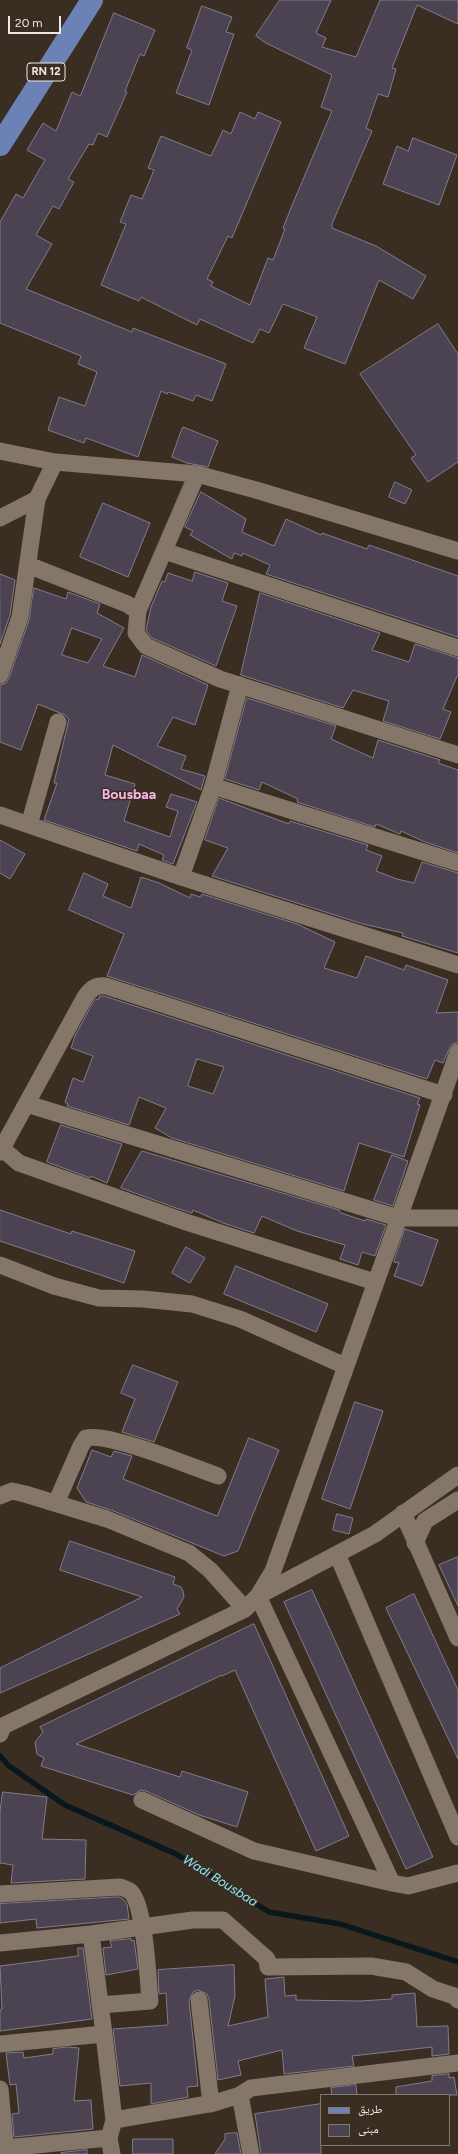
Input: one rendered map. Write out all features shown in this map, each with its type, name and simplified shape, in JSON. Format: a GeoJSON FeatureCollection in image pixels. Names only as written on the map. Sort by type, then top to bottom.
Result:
{"type":"FeatureCollection","features":[{"type":"Feature","properties":{"kind":"main road","name":"RN 12"},"geometry":{"type":"LineString","coordinates":[[0,145],[92,0]]}},
{"type":"Feature","properties":{"kind":"street"},"geometry":{"type":"LineString","coordinates":[[0,451],[55,462],[197,474],[256,490],[458,551]]}},
{"type":"Feature","properties":{"kind":"street"},"geometry":{"type":"LineString","coordinates":[[0,675],[20,617],[37,499],[55,462]]}},
{"type":"Feature","properties":{"kind":"street"},"geometry":{"type":"LineString","coordinates":[[197,474],[138,611],[136,633],[146,646],[220,679],[240,686],[458,755]]}},
{"type":"Feature","properties":{"kind":"street"},"geometry":{"type":"LineString","coordinates":[[0,518],[37,499]]}},
{"type":"Feature","properties":{"kind":"street"},"geometry":{"type":"LineString","coordinates":[[164,551],[458,648]]}},
{"type":"Feature","properties":{"kind":"street"},"geometry":{"type":"LineString","coordinates":[[28,565],[127,604],[138,611]]}},
{"type":"Feature","properties":{"kind":"street"},"geometry":{"type":"LineString","coordinates":[[181,877],[213,786],[240,686]]}},
{"type":"Feature","properties":{"kind":"street"},"geometry":{"type":"LineString","coordinates":[[29,825],[58,722]]}},
{"type":"Feature","properties":{"kind":"street"},"geometry":{"type":"LineString","coordinates":[[213,786],[458,862]]}},
{"type":"Feature","properties":{"kind":"street"},"geometry":{"type":"LineString","coordinates":[[0,815],[181,877],[458,965]]}},
{"type":"Feature","properties":{"kind":"street"},"geometry":{"type":"LineString","coordinates":[[375,1282],[186,1222],[19,1163],[1,1149],[85,997],[91,989],[97,985],[106,986],[444,1095]]}},
{"type":"Feature","properties":{"kind":"street"},"geometry":{"type":"LineString","coordinates":[[1,1728],[245,1609],[258,1596],[272,1571],[398,1218],[444,1095],[458,1052]]}},
{"type":"Feature","properties":{"kind":"street"},"geometry":{"type":"LineString","coordinates":[[27,1104],[398,1218],[458,1218]]}},
{"type":"Feature","properties":{"kind":"street"},"geometry":{"type":"LineString","coordinates":[[0,1265],[54,1286],[99,1298],[143,1299],[192,1304],[240,1319],[345,1366]]}},
{"type":"Feature","properties":{"kind":"street"},"geometry":{"type":"LineString","coordinates":[[56,1503],[81,1446],[86,1438],[91,1437],[114,1440],[218,1476]]}},
{"type":"Feature","properties":{"kind":"street"},"geometry":{"type":"LineString","coordinates":[[258,1596],[375,1534],[403,1513],[457,1480]]}},
{"type":"Feature","properties":{"kind":"street"},"geometry":{"type":"LineString","coordinates":[[0,1496],[12,1491],[56,1503],[107,1519],[189,1553],[210,1570],[245,1609]]}},
{"type":"Feature","properties":{"kind":"street"},"geometry":{"type":"LineString","coordinates":[[415,1543],[425,1521],[458,1500]]}},
{"type":"Feature","properties":{"kind":"street"},"geometry":{"type":"LineString","coordinates":[[403,1513],[458,1638]]}},
{"type":"Feature","properties":{"kind":"street"},"geometry":{"type":"LineString","coordinates":[[337,1554],[458,1837]]}},
{"type":"Feature","properties":{"kind":"street"},"geometry":{"type":"LineString","coordinates":[[258,1596],[392,1883]]}},
{"type":"Feature","properties":{"kind":"street"},"geometry":{"type":"LineString","coordinates":[[142,1800],[254,1851],[392,1883],[408,1886],[458,1873]]}},
{"type":"Feature","properties":{"kind":"street"},"geometry":{"type":"LineString","coordinates":[[0,1894],[120,1887],[130,1891],[136,1899],[142,1926],[150,2001],[100,2005]]}},
{"type":"Feature","properties":{"kind":"street"},"geometry":{"type":"LineString","coordinates":[[0,1943],[91,1934],[192,1920],[223,1920],[267,1958],[268,1967],[371,1966],[406,1972],[433,1989],[457,1997],[458,2000]]}},
{"type":"Feature","properties":{"kind":"street"},"geometry":{"type":"LineString","coordinates":[[0,2089],[6,2151],[111,2146],[114,2120],[91,1934]]}},
{"type":"Feature","properties":{"kind":"street"},"geometry":{"type":"LineString","coordinates":[[199,2000],[211,2104]]}},
{"type":"Feature","properties":{"kind":"street"},"geometry":{"type":"LineString","coordinates":[[0,2044],[104,2034]]}},
{"type":"Feature","properties":{"kind":"street"},"geometry":{"type":"LineString","coordinates":[[114,2120],[211,2104],[240,2095],[251,2088],[458,2063]]}},
{"type":"Feature","properties":{"kind":"street"},"geometry":{"type":"LineString","coordinates":[[240,2095],[250,2154]]}},
{"type":"Feature","properties":{"kind":"building"},"geometry":{"type":"Polygon","coordinates":[[[280,0],[331,0],[316,33],[326,38],[322,47],[356,57],[380,0],[458,0],[458,24],[417,5],[392,68],[396,69],[388,97],[378,94],[366,128],[372,131],[332,224],[332,228],[376,246],[426,276],[413,299],[379,280],[345,364],[304,348],[317,317],[283,304],[269,333],[260,329],[253,343],[200,319],[197,325],[141,297],[139,301],[101,285],[126,224],[120,222],[131,195],[142,199],[154,170],[148,168],[161,136],[211,156],[223,130],[231,134],[240,112],[255,119],[258,112],[281,122],[232,238],[228,236],[207,279],[213,282],[211,286],[250,305],[268,258],[273,260],[285,229],[283,228],[332,111],[321,107],[332,75],[266,43],[256,36],[280,0]]]}},
{"type":"Feature","properties":{"kind":"building"},"geometry":{"type":"Polygon","coordinates":[[[202,6],[232,17],[226,32],[234,34],[209,105],[176,93],[192,50],[187,48],[202,6]]]}},
{"type":"Feature","properties":{"kind":"building"},"geometry":{"type":"Polygon","coordinates":[[[114,13],[155,30],[144,56],[140,54],[125,91],[127,92],[107,137],[98,133],[93,145],[89,144],[68,179],[74,182],[59,209],[53,206],[36,235],[52,244],[26,289],[132,332],[133,328],[226,364],[212,401],[196,395],[193,401],[161,391],[138,457],[86,438],[84,443],[48,430],[59,397],[85,406],[97,372],[78,364],[81,356],[0,323],[0,222],[16,194],[23,198],[45,160],[27,150],[43,123],[56,131],[72,92],[80,96],[114,13]]]}},
{"type":"Feature","properties":{"kind":"building"},"geometry":{"type":"Polygon","coordinates":[[[413,138],[457,155],[439,205],[383,184],[397,146],[408,151],[413,138]]]}},
{"type":"Feature","properties":{"kind":"building"},"geometry":{"type":"Polygon","coordinates":[[[438,324],[458,354],[458,462],[428,482],[411,458],[416,455],[360,374],[438,324]]]}},
{"type":"Feature","properties":{"kind":"building"},"geometry":{"type":"Polygon","coordinates":[[[183,427],[218,441],[208,467],[187,463],[172,457],[183,427]]]}},
{"type":"Feature","properties":{"kind":"building"},"geometry":{"type":"Polygon","coordinates":[[[395,482],[412,490],[405,504],[389,497],[395,482]]]}},
{"type":"Feature","properties":{"kind":"building"},"geometry":{"type":"Polygon","coordinates":[[[201,492],[246,519],[242,532],[274,546],[286,519],[321,535],[322,533],[367,549],[369,545],[458,576],[458,637],[266,574],[270,565],[243,553],[242,556],[234,553],[232,559],[190,535],[193,531],[185,527],[201,492]]]}},
{"type":"Feature","properties":{"kind":"building"},"geometry":{"type":"Polygon","coordinates":[[[103,503],[150,523],[128,577],[80,557],[103,503]]]}},
{"type":"Feature","properties":{"kind":"building"},"geometry":{"type":"Polygon","coordinates":[[[195,572],[228,583],[222,601],[237,606],[216,666],[152,638],[146,630],[151,607],[162,581],[165,582],[168,573],[192,581],[195,572]]]}},
{"type":"Feature","properties":{"kind":"building"},"geometry":{"type":"Polygon","coordinates":[[[0,574],[15,580],[10,615],[0,644],[0,574]]]}},
{"type":"Feature","properties":{"kind":"building"},"geometry":{"type":"Polygon","coordinates":[[[34,588],[66,599],[68,592],[100,604],[97,613],[124,628],[103,666],[135,677],[142,655],[208,685],[195,725],[173,717],[157,746],[186,756],[181,769],[205,776],[201,790],[113,745],[105,775],[135,784],[124,821],[170,837],[178,811],[166,807],[171,794],[197,802],[173,864],[162,860],[164,855],[139,844],[137,851],[44,820],[57,783],[54,783],[69,719],[65,715],[38,704],[21,750],[0,742],[0,685],[6,683],[9,678],[29,620],[34,588]],[[72,628],[62,655],[88,663],[102,639],[72,628]]]}},
{"type":"Feature","properties":{"kind":"building"},"geometry":{"type":"Polygon","coordinates":[[[260,593],[380,633],[372,650],[409,662],[415,644],[458,658],[458,674],[443,709],[451,712],[440,739],[383,721],[389,701],[353,690],[343,708],[241,675],[260,593]]]}},
{"type":"Feature","properties":{"kind":"building"},"geometry":{"type":"Polygon","coordinates":[[[247,698],[336,726],[331,739],[373,758],[378,740],[440,760],[438,763],[458,770],[458,853],[425,842],[401,831],[400,834],[376,824],[375,827],[297,802],[298,799],[262,782],[259,790],[225,779],[247,698]]]}},
{"type":"Feature","properties":{"kind":"building"},"geometry":{"type":"Polygon","coordinates":[[[219,798],[289,824],[290,821],[368,845],[366,850],[382,856],[376,871],[397,879],[414,883],[422,862],[458,873],[458,953],[402,936],[403,933],[363,924],[212,876],[228,848],[205,840],[219,798]]]}},
{"type":"Feature","properties":{"kind":"building"},"geometry":{"type":"Polygon","coordinates":[[[0,840],[25,854],[10,879],[0,873],[0,840]]]}},
{"type":"Feature","properties":{"kind":"building"},"geometry":{"type":"Polygon","coordinates":[[[84,873],[108,884],[103,896],[131,908],[141,877],[159,883],[190,898],[191,894],[200,897],[202,894],[297,924],[335,942],[324,968],[357,978],[366,956],[404,970],[406,965],[448,980],[436,1013],[458,1012],[458,1042],[451,1045],[443,1063],[435,1060],[427,1079],[107,976],[124,934],[69,910],[84,873]]]}},
{"type":"Feature","properties":{"kind":"building"},"geometry":{"type":"Polygon","coordinates":[[[100,996],[104,996],[420,1098],[417,1104],[420,1105],[404,1157],[359,1143],[344,1191],[172,1138],[155,1128],[166,1108],[139,1097],[129,1125],[67,1106],[68,1104],[65,1102],[73,1078],[83,1082],[93,1056],[71,1048],[75,1036],[93,1002],[96,999],[98,1000],[100,996]],[[197,1059],[188,1086],[213,1094],[224,1067],[197,1059]]]}},
{"type":"Feature","properties":{"kind":"building"},"geometry":{"type":"Polygon","coordinates":[[[61,1125],[122,1144],[107,1183],[91,1176],[90,1178],[47,1162],[61,1125]]]}},
{"type":"Feature","properties":{"kind":"building"},"geometry":{"type":"Polygon","coordinates":[[[142,1151],[339,1210],[341,1213],[365,1221],[366,1219],[386,1225],[375,1256],[362,1252],[358,1265],[340,1259],[345,1245],[297,1231],[262,1216],[254,1233],[223,1223],[193,1210],[192,1213],[121,1188],[142,1151]]]}},
{"type":"Feature","properties":{"kind":"building"},"geometry":{"type":"Polygon","coordinates":[[[392,1155],[408,1161],[393,1206],[374,1200],[392,1155]]]}},
{"type":"Feature","properties":{"kind":"building"},"geometry":{"type":"Polygon","coordinates":[[[0,1210],[71,1234],[72,1231],[135,1251],[124,1283],[0,1241],[0,1210]]]}},
{"type":"Feature","properties":{"kind":"building"},"geometry":{"type":"Polygon","coordinates":[[[405,1229],[438,1240],[422,1286],[394,1276],[399,1263],[394,1262],[405,1229]]]}},
{"type":"Feature","properties":{"kind":"building"},"geometry":{"type":"Polygon","coordinates":[[[186,1247],[205,1258],[190,1283],[172,1273],[186,1247]]]}},
{"type":"Feature","properties":{"kind":"building"},"geometry":{"type":"Polygon","coordinates":[[[236,1266],[328,1304],[316,1332],[224,1294],[236,1266]]]}},
{"type":"Feature","properties":{"kind":"building"},"geometry":{"type":"Polygon","coordinates":[[[133,1365],[178,1382],[154,1442],[122,1432],[135,1399],[121,1393],[133,1365]]]}},
{"type":"Feature","properties":{"kind":"building"},"geometry":{"type":"Polygon","coordinates":[[[355,1402],[383,1411],[350,1509],[322,1499],[355,1402]]]}},
{"type":"Feature","properties":{"kind":"building"},"geometry":{"type":"Polygon","coordinates":[[[249,1438],[279,1450],[238,1551],[224,1556],[111,1510],[86,1502],[77,1488],[92,1450],[111,1457],[114,1451],[132,1456],[123,1479],[217,1516],[249,1438]]]}},
{"type":"Feature","properties":{"kind":"building"},"geometry":{"type":"Polygon","coordinates":[[[337,1514],[353,1518],[349,1534],[333,1530],[337,1514]]]}},
{"type":"Feature","properties":{"kind":"building"},"geometry":{"type":"Polygon","coordinates":[[[70,1541],[175,1577],[173,1584],[181,1587],[184,1597],[177,1609],[180,1614],[0,1693],[0,1668],[142,1597],[60,1570],[70,1541]]]}},
{"type":"Feature","properties":{"kind":"building"},"geometry":{"type":"Polygon","coordinates":[[[458,1557],[458,1606],[439,1565],[458,1557]]]}},
{"type":"Feature","properties":{"kind":"building"},"geometry":{"type":"Polygon","coordinates":[[[312,1590],[433,1857],[406,1869],[284,1602],[312,1590]]]}},
{"type":"Feature","properties":{"kind":"building"},"geometry":{"type":"Polygon","coordinates":[[[414,1594],[458,1690],[458,1759],[386,1608],[414,1594]]]}},
{"type":"Feature","properties":{"kind":"building"},"geometry":{"type":"Polygon","coordinates":[[[254,1624],[349,1836],[316,1851],[235,1670],[76,1744],[180,1777],[182,1771],[248,1792],[237,1827],[199,1815],[146,1791],[141,1790],[133,1795],[41,1766],[44,1758],[37,1754],[35,1742],[43,1732],[40,1727],[254,1624]]]}},
{"type":"Feature","properties":{"kind":"building"},"geometry":{"type":"Polygon","coordinates":[[[3,1792],[47,1797],[42,1839],[86,1840],[85,1879],[11,1883],[13,1865],[0,1863],[0,1812],[3,1792]]]}},
{"type":"Feature","properties":{"kind":"building"},"geometry":{"type":"Polygon","coordinates":[[[119,1897],[127,1904],[129,1919],[37,1928],[36,1919],[0,1923],[0,1904],[119,1897]]]}},
{"type":"Feature","properties":{"kind":"building"},"geometry":{"type":"Polygon","coordinates":[[[131,1939],[131,1941],[134,1940],[138,1969],[106,1975],[103,1948],[112,1947],[110,1941],[131,1939]]]}},
{"type":"Feature","properties":{"kind":"building"},"geometry":{"type":"Polygon","coordinates":[[[78,1948],[83,1948],[92,2019],[0,2031],[0,2010],[2,2009],[0,1966],[78,1956],[78,1948]]]}},
{"type":"Feature","properties":{"kind":"building"},"geometry":{"type":"Polygon","coordinates":[[[234,1965],[235,1996],[228,2026],[268,2017],[265,1979],[284,1977],[285,1996],[296,1995],[296,2000],[360,2001],[392,1999],[392,1995],[415,1993],[417,2027],[448,2026],[449,2054],[432,2056],[432,2047],[352,2056],[354,2066],[284,2074],[282,2050],[238,2061],[241,2075],[218,2080],[209,1999],[207,1994],[198,1990],[193,1992],[189,2001],[198,2086],[187,2087],[188,2097],[151,2104],[151,2083],[120,2086],[113,2029],[168,2025],[166,1993],[159,1994],[158,1970],[234,1965]]]}},
{"type":"Feature","properties":{"kind":"building"},"geometry":{"type":"Polygon","coordinates":[[[68,2047],[79,2048],[74,2101],[91,2100],[93,2129],[14,2137],[12,2114],[19,2113],[16,2084],[10,2085],[6,2053],[23,2052],[24,2058],[53,2054],[53,2049],[68,2047]]]}},
{"type":"Feature","properties":{"kind":"building"},"geometry":{"type":"Polygon","coordinates":[[[449,2074],[449,2078],[454,2077],[457,2095],[396,2094],[396,2087],[432,2081],[432,2076],[449,2074]]]}},
{"type":"Feature","properties":{"kind":"building"},"geometry":{"type":"Polygon","coordinates":[[[356,2085],[357,2094],[332,2094],[331,2088],[356,2085]]]}},
{"type":"Feature","properties":{"kind":"building"},"geometry":{"type":"Polygon","coordinates":[[[320,2104],[321,2154],[261,2154],[255,2114],[320,2104]]]}},
{"type":"Feature","properties":{"kind":"building"},"geometry":{"type":"Polygon","coordinates":[[[237,2133],[241,2154],[215,2154],[225,2139],[225,2134],[237,2133]]]}},
{"type":"Feature","properties":{"kind":"building"},"geometry":{"type":"Polygon","coordinates":[[[133,2139],[173,2139],[173,2154],[133,2154],[133,2139]]]}},
{"type":"Feature","properties":{"kind":"building"},"geometry":{"type":"Polygon","coordinates":[[[87,2150],[87,2154],[61,2154],[61,2153],[87,2150]]]}},
{"type":"Feature","properties":{"kind":"waterway","name":"Wadi Bousbaa"},"geometry":{"type":"LineString","coordinates":[[0,1756],[9,1766],[65,1805],[176,1854],[269,1912],[340,1924],[458,1962]]}},
{"type":"Feature","properties":{"kind":"district","name":"Bousbaa"},"geometry":{"type":"Point","coordinates":[129,795]}}]}
